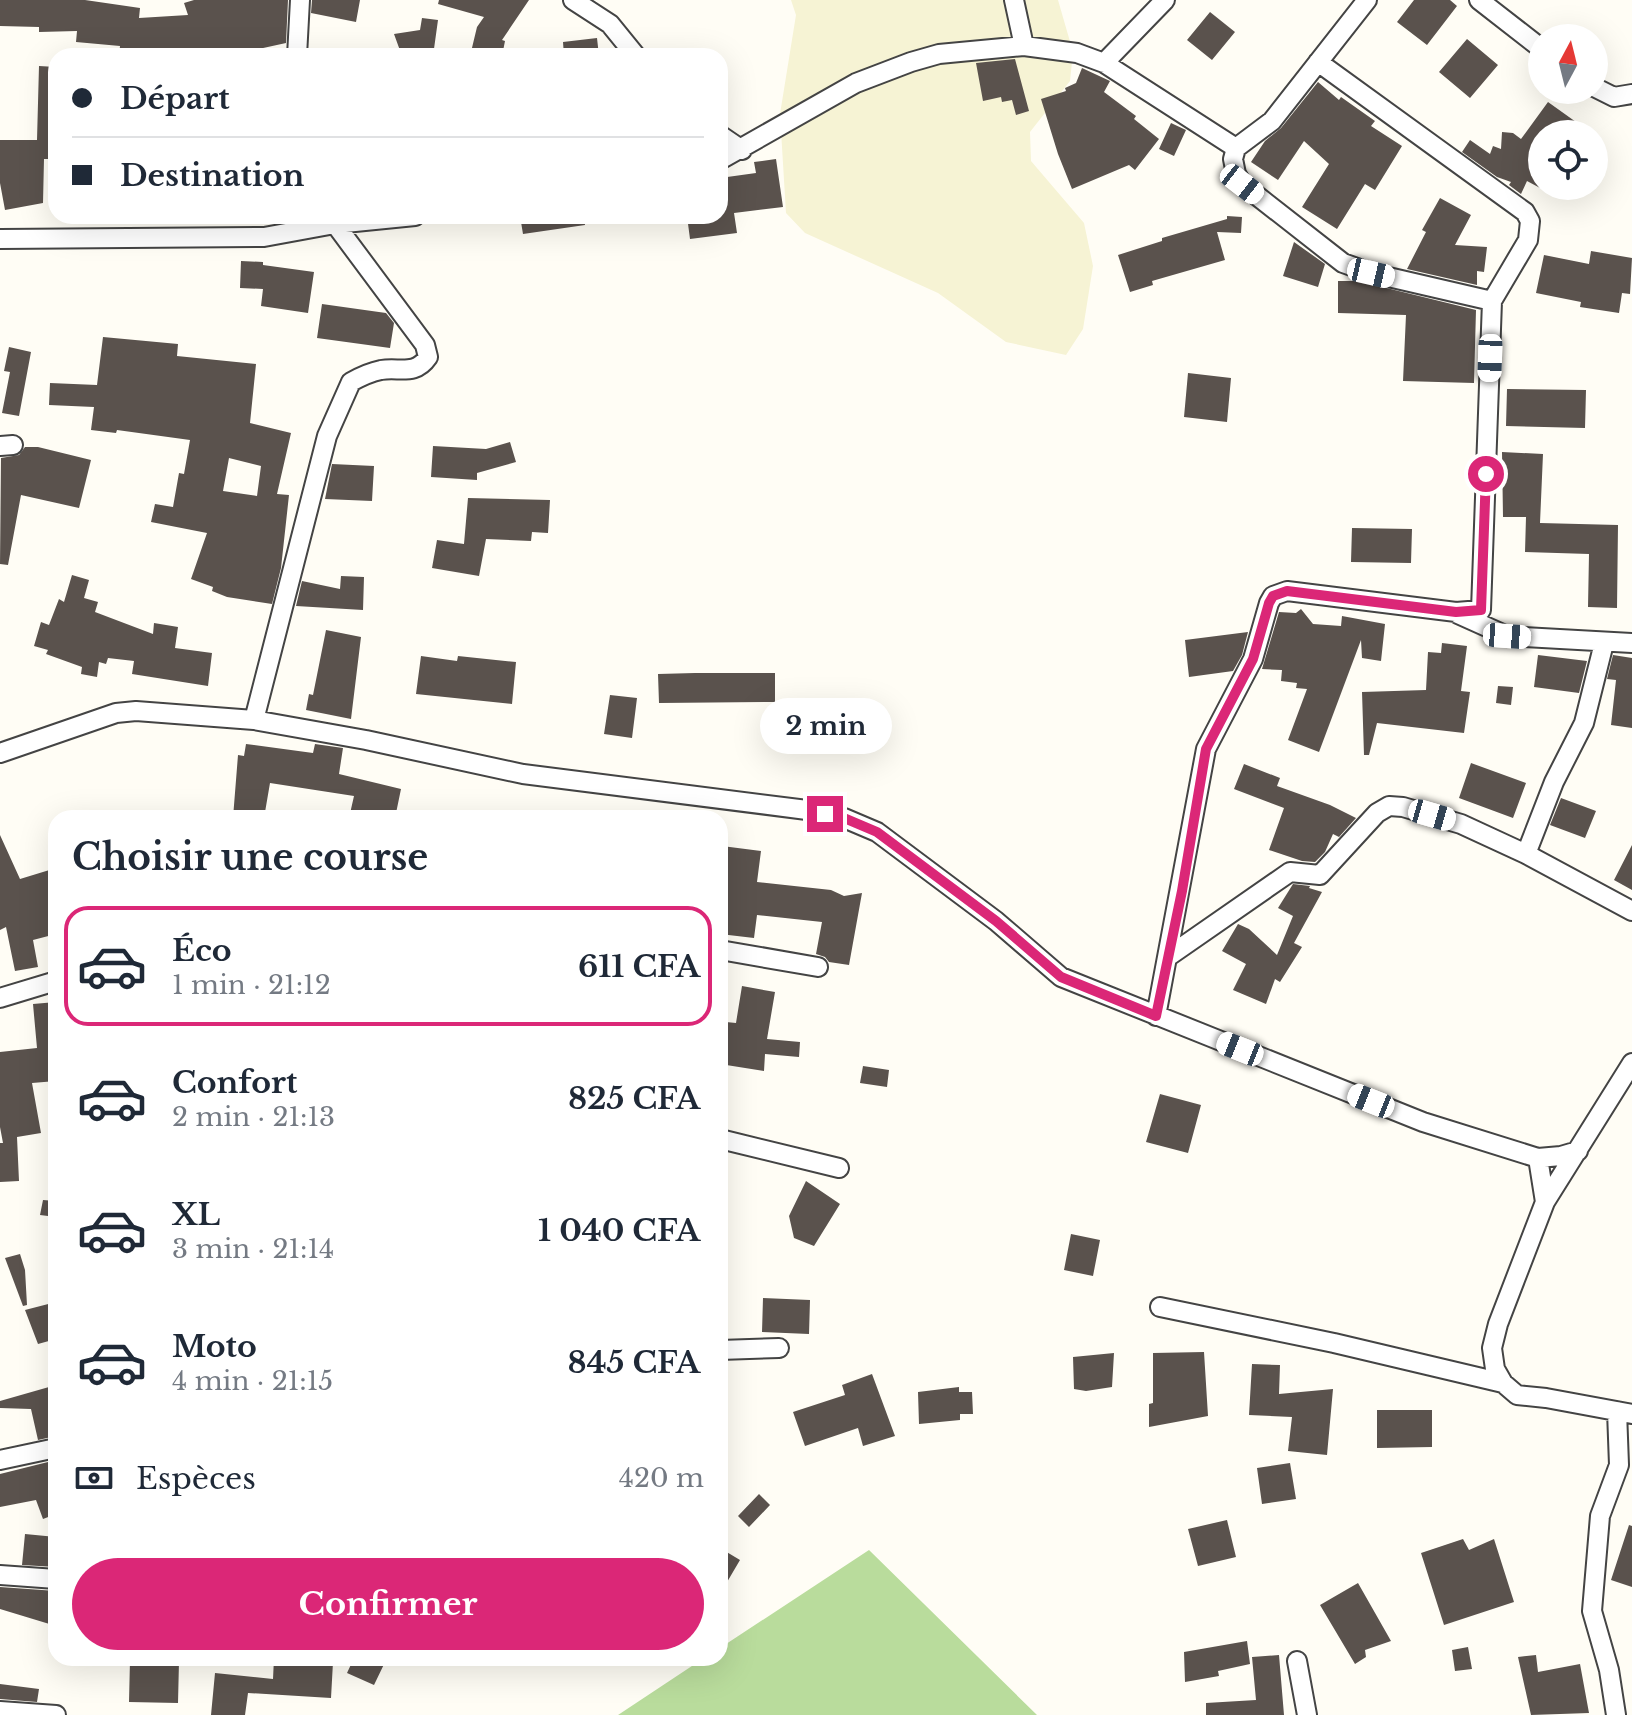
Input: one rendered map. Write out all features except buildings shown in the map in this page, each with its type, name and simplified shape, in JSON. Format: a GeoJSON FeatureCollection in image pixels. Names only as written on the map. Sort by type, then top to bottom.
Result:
{"type":"FeatureCollection","features":[{"type":"Feature","properties":{"kind":"street"},"geometry":{"type":"LineString","coordinates":[[297,48],[300,0]]}},
{"type":"Feature","properties":{"kind":"street"},"geometry":{"type":"LineString","coordinates":[[573,0],[610,24],[630,48]]}},
{"type":"Feature","properties":{"kind":"street"},"geometry":{"type":"LineString","coordinates":[[1014,0],[1024,46]]}},
{"type":"Feature","properties":{"kind":"street"},"geometry":{"type":"LineString","coordinates":[[1104,63],[1165,0]]}},
{"type":"Feature","properties":{"kind":"street"},"geometry":{"type":"LineString","coordinates":[[1367,0],[1272,121],[1236,148],[1233,159],[1236,174],[1242,184],[1343,263],[1371,273],[1492,301]]}},
{"type":"Feature","properties":{"kind":"street"},"geometry":{"type":"LineString","coordinates":[[1479,0],[1528,38]]}},
{"type":"Feature","properties":{"kind":"street"},"geometry":{"type":"LineString","coordinates":[[728,156],[856,83],[911,62],[939,54],[1024,46],[1077,53],[1104,63],[1236,148]]}},
{"type":"Feature","properties":{"kind":"street"},"geometry":{"type":"LineString","coordinates":[[1156,1016],[1206,749],[1253,659],[1273,596],[1287,591],[1456,612],[1481,610],[1492,301],[1528,240],[1530,221],[1525,212],[1318,62]]}},
{"type":"Feature","properties":{"kind":"street"},"geometry":{"type":"LineString","coordinates":[[1608,94],[1614,97],[1632,94]]}},
{"type":"Feature","properties":{"kind":"street"},"geometry":{"type":"LineString","coordinates":[[728,140],[742,150]]}},
{"type":"Feature","properties":{"kind":"street"},"geometry":{"type":"LineString","coordinates":[[0,239],[264,237],[318,224]]}},
{"type":"Feature","properties":{"kind":"street"},"geometry":{"type":"LineString","coordinates":[[254,720],[327,436],[351,382],[382,370],[412,370],[422,365],[428,357],[425,345],[337,224]]}},
{"type":"Feature","properties":{"kind":"street"},"geometry":{"type":"LineString","coordinates":[[1456,612],[1507,636],[1632,643]]}},
{"type":"Feature","properties":{"kind":"street"},"geometry":{"type":"LineString","coordinates":[[1526,854],[1554,782],[1584,723],[1604,643]]}},
{"type":"Feature","properties":{"kind":"street"},"geometry":{"type":"LineString","coordinates":[[0,753],[116,713],[136,711],[254,720],[366,740],[523,774],[807,810],[844,818],[877,832],[996,921],[1061,977],[1423,1122],[1538,1158],[1578,1151]]}},
{"type":"Feature","properties":{"kind":"street"},"geometry":{"type":"LineString","coordinates":[[1169,956],[1290,872],[1320,875],[1377,813],[1389,806],[1403,807],[1461,824],[1526,854],[1632,911]]}},
{"type":"Feature","properties":{"kind":"street"},"geometry":{"type":"LineString","coordinates":[[728,951],[818,967]]}},
{"type":"Feature","properties":{"kind":"street"},"geometry":{"type":"LineString","coordinates":[[0,998],[48,983]]}},
{"type":"Feature","properties":{"kind":"street"},"geometry":{"type":"LineString","coordinates":[[1616,1715],[1609,1670],[1592,1611],[1600,1516],[1619,1465],[1625,1412],[1517,1395],[1503,1383],[1495,1369],[1492,1348],[1498,1324],[1545,1202],[1632,1063]]}},
{"type":"Feature","properties":{"kind":"street"},"geometry":{"type":"LineString","coordinates":[[728,1141],[839,1168]]}},
{"type":"Feature","properties":{"kind":"street"},"geometry":{"type":"LineString","coordinates":[[1538,1158],[1545,1202]]}},
{"type":"Feature","properties":{"kind":"street"},"geometry":{"type":"LineString","coordinates":[[1160,1307],[1334,1343],[1503,1383]]}},
{"type":"Feature","properties":{"kind":"street"},"geometry":{"type":"LineString","coordinates":[[728,1350],[779,1348]]}},
{"type":"Feature","properties":{"kind":"street"},"geometry":{"type":"LineString","coordinates":[[0,1460],[48,1450]]}},
{"type":"Feature","properties":{"kind":"street"},"geometry":{"type":"LineString","coordinates":[[0,1575],[48,1578]]}},
{"type":"Feature","properties":{"kind":"street"},"geometry":{"type":"LineString","coordinates":[[1297,1661],[1307,1715]]}},
{"type":"Feature","properties":{"kind":"street"},"geometry":{"type":"LineString","coordinates":[[0,1711],[56,1715]]}},
{"type":"Feature","properties":{"kind":"shaded area"},"geometry":{"type":"Polygon","coordinates":[[[791,0],[1058,0],[1073,52],[1070,81],[1030,132],[1031,161],[1084,223],[1093,266],[1083,329],[1066,355],[1006,342],[938,293],[805,233],[786,213],[780,114],[796,15],[791,0]]]}},
{"type":"Feature","properties":{"kind":"green space"},"geometry":{"type":"Polygon","coordinates":[[[869,1550],[1037,1715],[618,1715],[692,1666],[728,1666],[728,1643],[869,1550]]]}},
{"type":"Feature","properties":{"kind":"route"},"geometry":{"type":"LineString","coordinates":[[825,814],[844,818],[877,832],[996,921],[1061,977],[1156,1016],[1182,891],[1206,749],[1253,659],[1273,596],[1287,591],[1456,612],[1481,610],[1486,474]]}}]}
